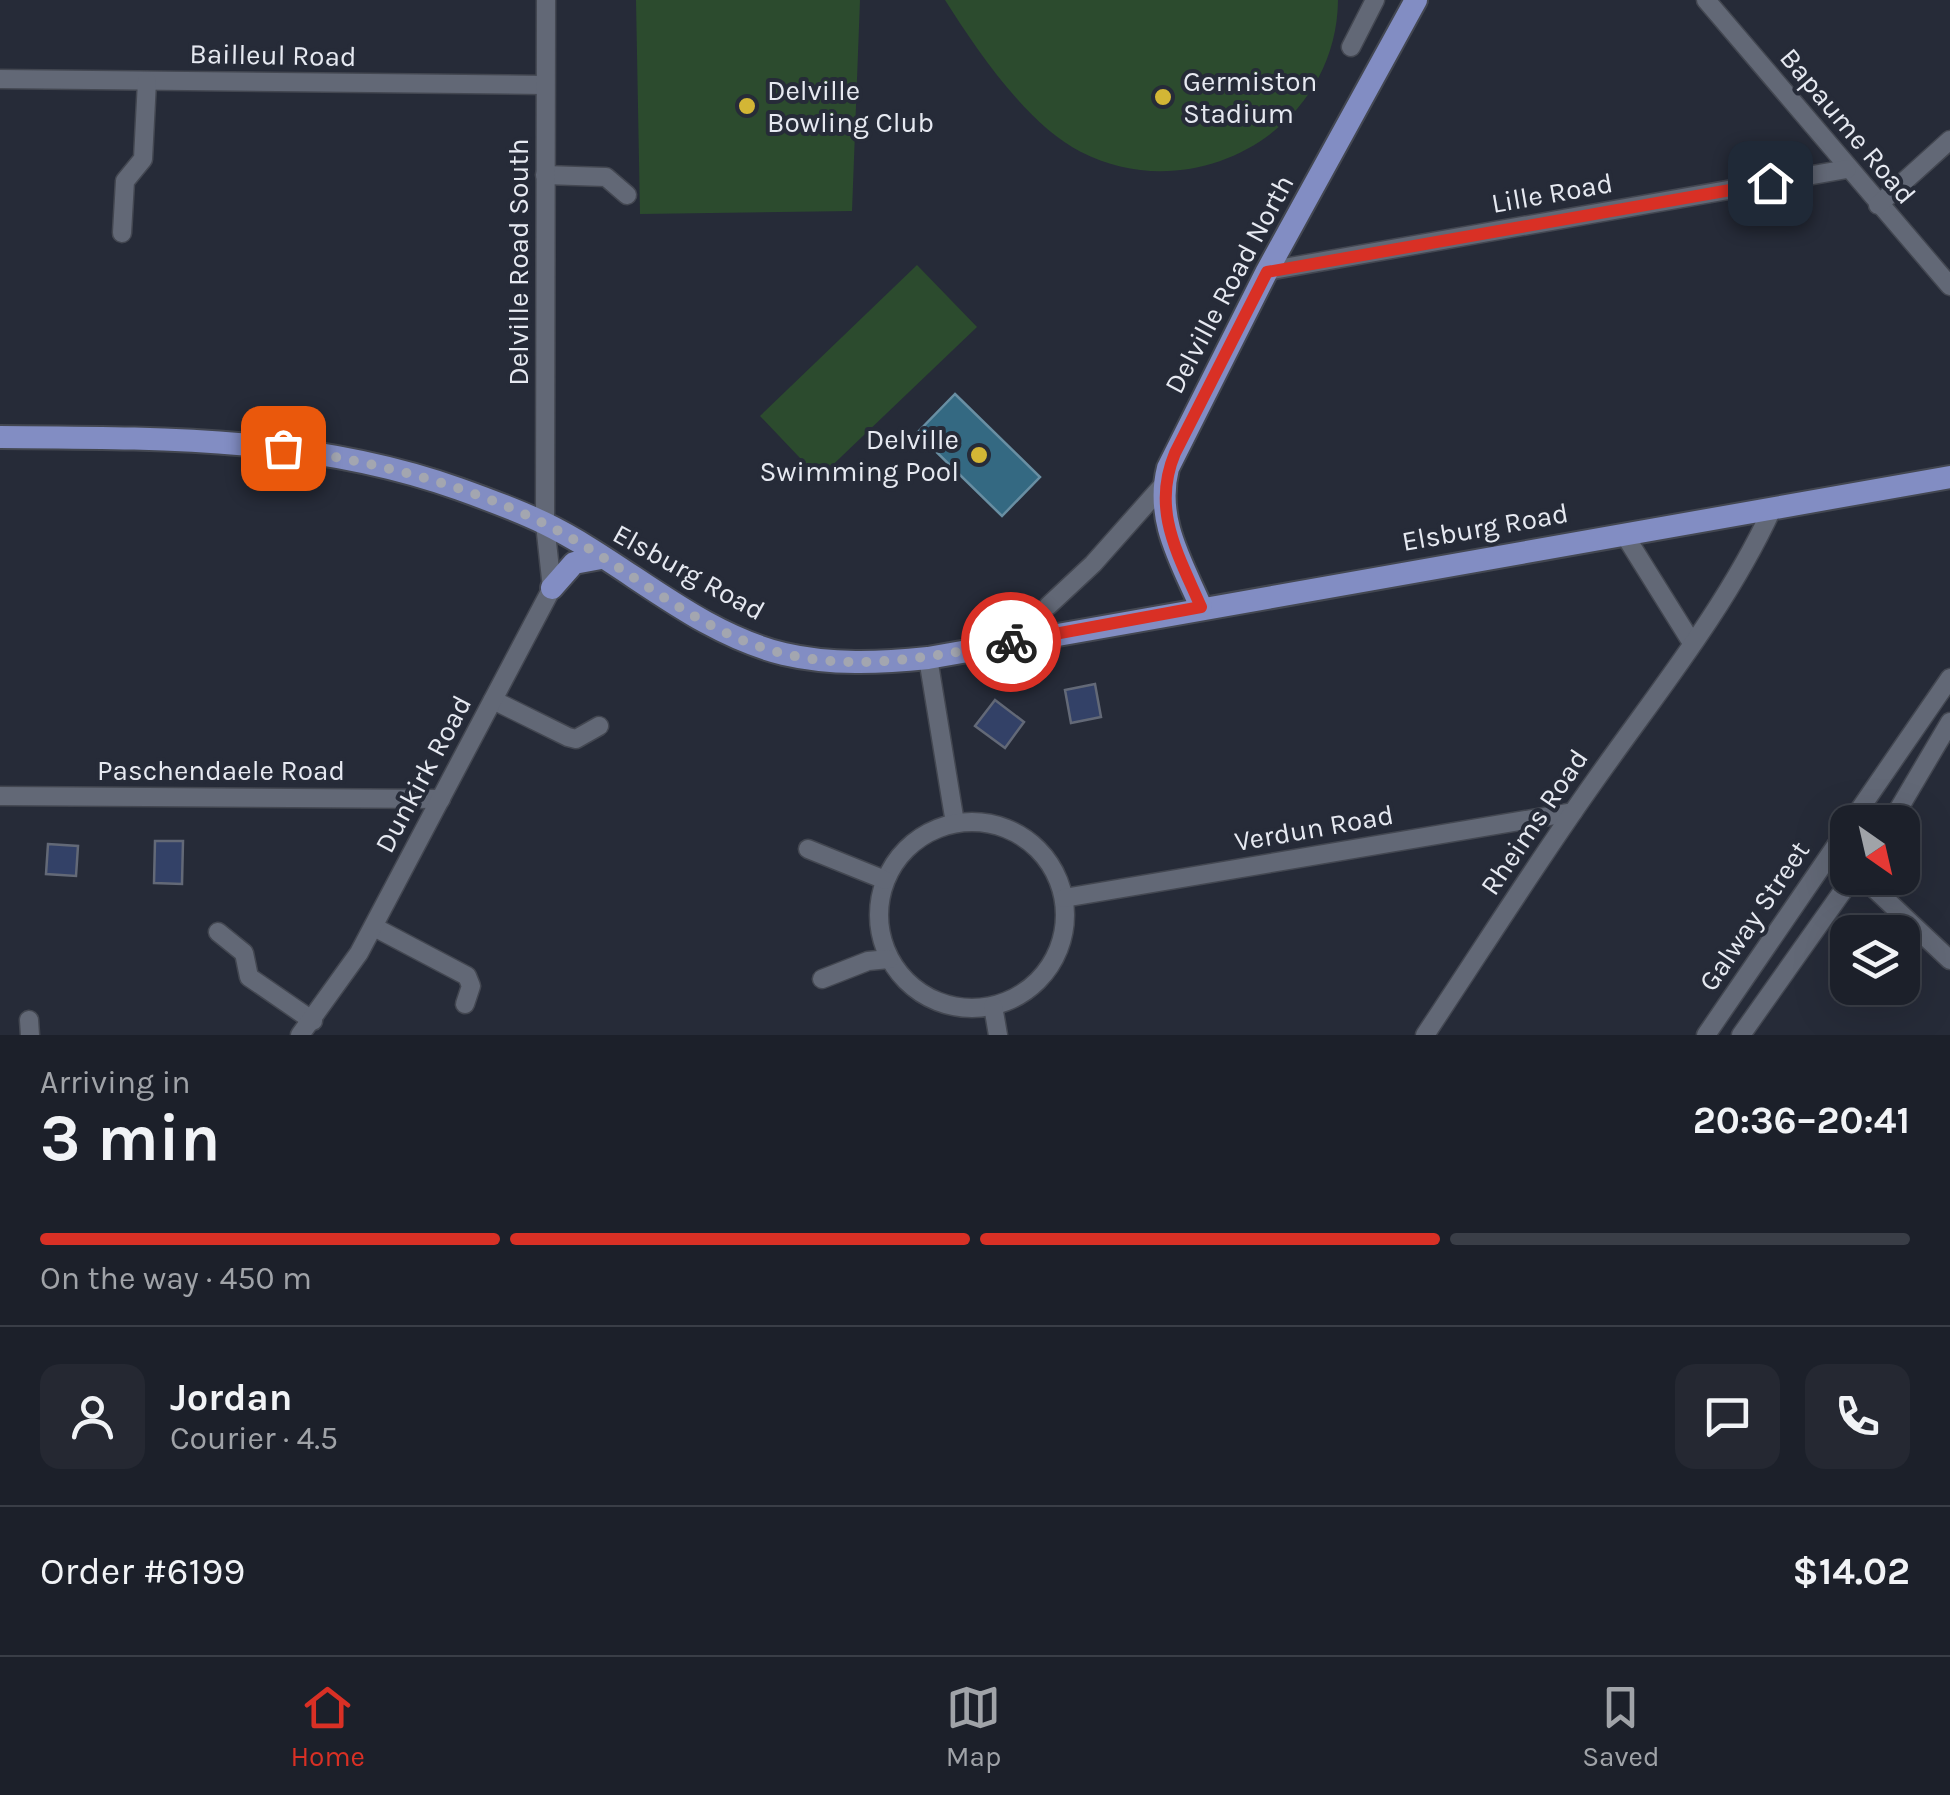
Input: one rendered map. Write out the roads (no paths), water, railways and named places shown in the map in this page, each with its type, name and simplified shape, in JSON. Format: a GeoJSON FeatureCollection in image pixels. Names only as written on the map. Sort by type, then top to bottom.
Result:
{"type":"FeatureCollection","features":[{"type":"Feature","properties":{"kind":"main road","name":"Delville Road North"},"geometry":{"type":"LineString","coordinates":[[1201,607],[1168,530],[1164,484],[1175,453],[1267,272],[1416,0]]}},
{"type":"Feature","properties":{"kind":"main road","name":"Elsburg Road"},"geometry":{"type":"LineString","coordinates":[[0,437],[182,439],[283,448],[409,474],[545,524],[710,624],[783,654],[838,662],[928,658],[1949,478]]}},
{"type":"Feature","properties":{"kind":"main road"},"geometry":{"type":"LineString","coordinates":[[552,588],[574,563],[602,558]]}},
{"type":"Feature","properties":{"kind":"street","name":"Delville Road South"},"geometry":{"type":"LineString","coordinates":[[545,524],[546,0]]}},
{"type":"Feature","properties":{"kind":"street"},"geometry":{"type":"LineString","coordinates":[[1352,47],[1375,0]]}},
{"type":"Feature","properties":{"kind":"street","name":"Bapaume Road"},"geometry":{"type":"LineString","coordinates":[[1706,0],[1950,286]]}},
{"type":"Feature","properties":{"kind":"street","name":"Bailleul Road"},"geometry":{"type":"LineString","coordinates":[[0,80],[545,85]]}},
{"type":"Feature","properties":{"kind":"street"},"geometry":{"type":"LineString","coordinates":[[122,233],[125,181],[143,159],[147,81]]}},
{"type":"Feature","properties":{"kind":"street"},"geometry":{"type":"LineString","coordinates":[[1878,205],[1950,140]]}},
{"type":"Feature","properties":{"kind":"street","name":"Lille Road"},"geometry":{"type":"LineString","coordinates":[[1267,272],[1847,169]]}},
{"type":"Feature","properties":{"kind":"street"},"geometry":{"type":"LineString","coordinates":[[545,175],[606,178],[627,194]]}},
{"type":"Feature","properties":{"kind":"street"},"geometry":{"type":"LineString","coordinates":[[1048,606],[1093,564],[1164,484]]}},
{"type":"Feature","properties":{"kind":"street","name":"Rheims Road"},"geometry":{"type":"LineString","coordinates":[[1425,1035],[1572,812],[1692,643],[1753,550],[1772,509]]}},
{"type":"Feature","properties":{"kind":"street"},"geometry":{"type":"LineString","coordinates":[[545,524],[552,588]]}},
{"type":"Feature","properties":{"kind":"street"},"geometry":{"type":"LineString","coordinates":[[1624,534],[1692,643]]}},
{"type":"Feature","properties":{"kind":"street","name":"Dunkirk Road"},"geometry":{"type":"LineString","coordinates":[[306,1028],[374,926],[552,588]]}},
{"type":"Feature","properties":{"kind":"street"},"geometry":{"type":"LineString","coordinates":[[928,658],[955,824]]}},
{"type":"Feature","properties":{"kind":"street","name":"Galway Street"},"geometry":{"type":"LineString","coordinates":[[1863,805],[1950,678]]}},
{"type":"Feature","properties":{"kind":"street"},"geometry":{"type":"LineString","coordinates":[[493,700],[568,737],[576,738],[599,726]]}},
{"type":"Feature","properties":{"kind":"street"},"geometry":{"type":"LineString","coordinates":[[1901,805],[1950,722]]}},
{"type":"Feature","properties":{"kind":"street","name":"Paschendaele Road"},"geometry":{"type":"LineString","coordinates":[[0,796],[441,799]]}},
{"type":"Feature","properties":{"kind":"street","name":"Verdun Road"},"geometry":{"type":"LineString","coordinates":[[1064,898],[1572,812]]}},
{"type":"Feature","properties":{"kind":"street"},"geometry":{"type":"LineString","coordinates":[[955,824],[999,826],[1029,841],[1052,866],[1064,898],[1064,934],[1050,966],[1025,991],[993,1006],[963,1008],[933,1000],[900,976],[889,959],[878,920],[886,880],[909,846],[926,834],[955,824]]}},
{"type":"Feature","properties":{"kind":"street"},"geometry":{"type":"LineString","coordinates":[[808,849],[886,880]]}},
{"type":"Feature","properties":{"kind":"street","name":"Galway Street"},"geometry":{"type":"LineString","coordinates":[[1706,1035],[1830,854]]}},
{"type":"Feature","properties":{"kind":"street","name":"Galway Street"},"geometry":{"type":"LineString","coordinates":[[1741,1035],[1840,895]]}},
{"type":"Feature","properties":{"kind":"street"},"geometry":{"type":"LineString","coordinates":[[1882,895],[1950,960]]}},
{"type":"Feature","properties":{"kind":"street"},"geometry":{"type":"LineString","coordinates":[[374,926],[467,976],[471,986],[465,1004]]}},
{"type":"Feature","properties":{"kind":"street"},"geometry":{"type":"LineString","coordinates":[[218,932],[244,953],[249,978],[306,1028]]}},
{"type":"Feature","properties":{"kind":"street"},"geometry":{"type":"LineString","coordinates":[[822,979],[868,961],[889,959]]}},
{"type":"Feature","properties":{"kind":"street"},"geometry":{"type":"LineString","coordinates":[[993,1006],[998,1035]]}},
{"type":"Feature","properties":{"kind":"water","name":"Delville Swimming Pool"},"geometry":{"type":"Polygon","coordinates":[[[955,394],[1040,477],[1002,516],[917,433],[955,394]]]}},
{"type":"Feature","properties":{"kind":"place","name":"Germiston Stadium"},"geometry":{"type":"Point","coordinates":[1163,97]}},
{"type":"Feature","properties":{"kind":"place","name":"Delville Bowling Club"},"geometry":{"type":"Point","coordinates":[747,106]}},
{"type":"Feature","properties":{"kind":"place","name":"Delville Swimming Pool"},"geometry":{"type":"Point","coordinates":[979,455]}}]}
